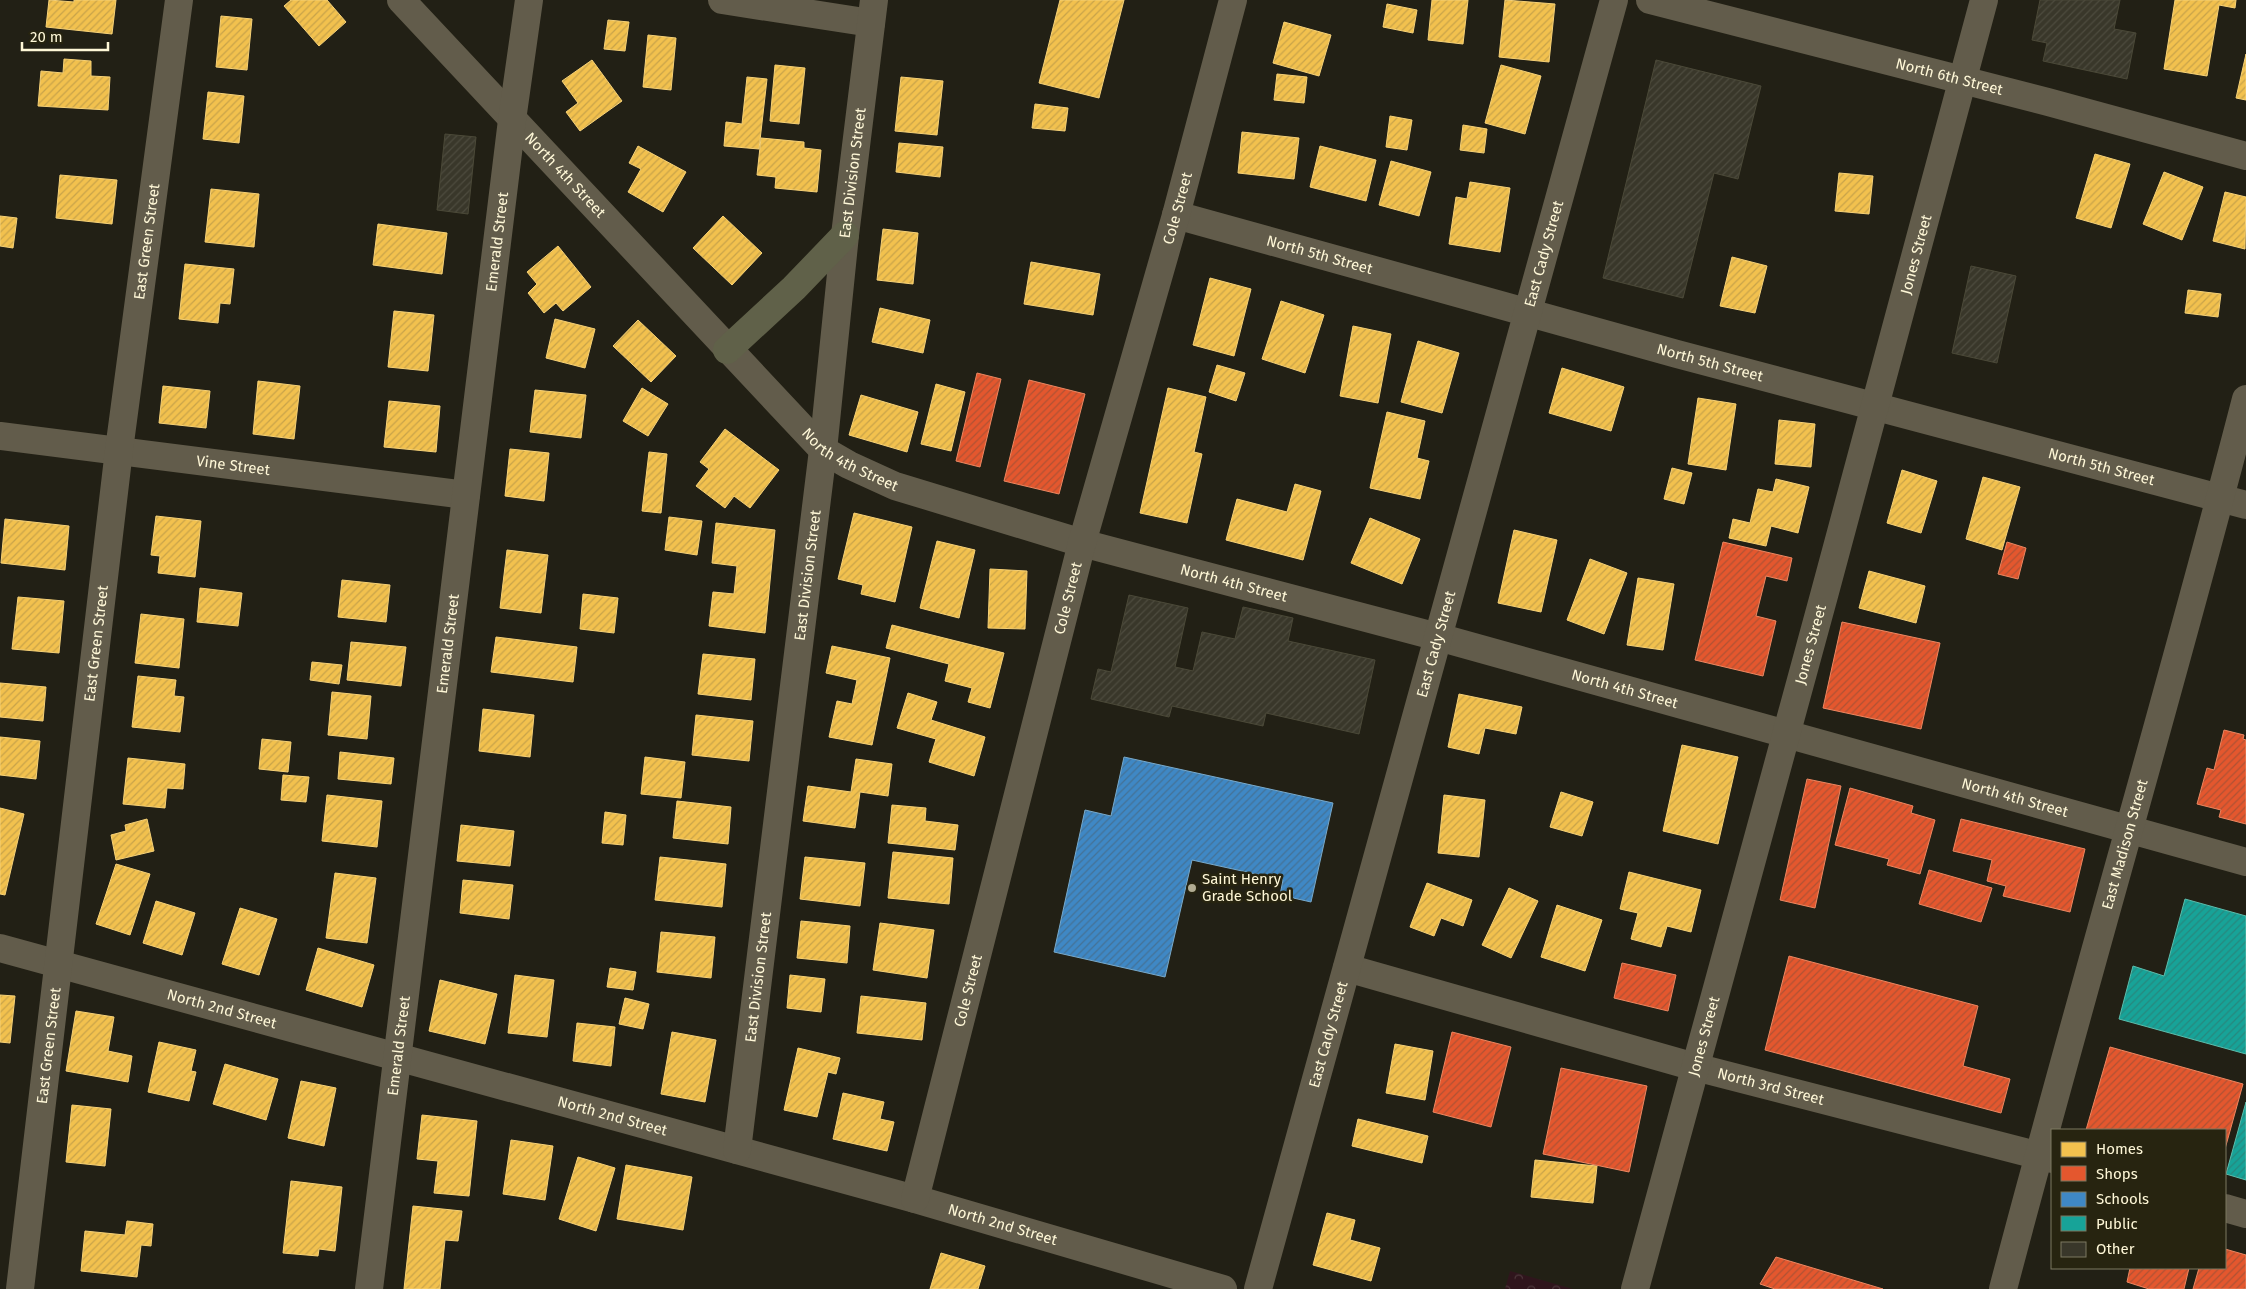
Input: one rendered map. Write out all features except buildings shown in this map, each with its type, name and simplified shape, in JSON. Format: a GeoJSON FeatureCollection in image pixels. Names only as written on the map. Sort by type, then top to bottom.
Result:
{"type":"FeatureCollection","features":[{"type":"Feature","properties":{"kind":"main road"},"geometry":{"type":"LineString","coordinates":[[727,350],[794,288],[845,235]]}},
{"type":"Feature","properties":{"kind":"street","name":"East Green Street"},"geometry":{"type":"LineString","coordinates":[[20,1289],[120,450],[179,0]]}},
{"type":"Feature","properties":{"kind":"street","name":"North 4th Street"},"geometry":{"type":"LineString","coordinates":[[401,0],[727,350],[823,450],[849,466],[895,486],[1082,544],[1438,637],[2246,862]]}},
{"type":"Feature","properties":{"kind":"street","name":"Emerald Street"},"geometry":{"type":"LineString","coordinates":[[369,1289],[512,120],[529,0]]}},
{"type":"Feature","properties":{"kind":"street"},"geometry":{"type":"LineString","coordinates":[[722,0],[872,11]]}},
{"type":"Feature","properties":{"kind":"street","name":"Cole Street"},"geometry":{"type":"LineString","coordinates":[[915,1199],[1082,544],[1176,215],[1233,0]]}},
{"type":"Feature","properties":{"kind":"street","name":"East Cady Street"},"geometry":{"type":"LineString","coordinates":[[1258,1289],[1526,311],[1614,0]]}},
{"type":"Feature","properties":{"kind":"street","name":"North 6th Street"},"geometry":{"type":"LineString","coordinates":[[1650,0],[2048,102],[2246,156]]}},
{"type":"Feature","properties":{"kind":"street","name":"Jones Street"},"geometry":{"type":"LineString","coordinates":[[1635,1289],[1876,407],[1915,254],[1984,0]]}},
{"type":"Feature","properties":{"kind":"street","name":"East Division Street"},"geometry":{"type":"LineString","coordinates":[[738,1150],[823,450],[845,235],[872,11]]}},
{"type":"Feature","properties":{"kind":"street","name":"North 5th Street"},"geometry":{"type":"LineString","coordinates":[[1176,215],[1876,407],[2246,505]]}},
{"type":"Feature","properties":{"kind":"street","name":"East Madison Street"},"geometry":{"type":"LineString","coordinates":[[2052,1129],[2246,399]]}},
{"type":"Feature","properties":{"kind":"street","name":"Vine Street"},"geometry":{"type":"LineString","coordinates":[[0,436],[466,494]]}},
{"type":"Feature","properties":{"kind":"street","name":"North 2nd Street"},"geometry":{"type":"LineString","coordinates":[[0,948],[915,1199],[1223,1289]]}},
{"type":"Feature","properties":{"kind":"street","name":"North 3rd Street"},"geometry":{"type":"LineString","coordinates":[[1347,968],[1695,1067],[2045,1157]]}},
{"type":"Feature","properties":{"kind":"street","name":"East Madison Street"},"geometry":{"type":"LineString","coordinates":[[2003,1289],[2051,1134]]}},
{"type":"Feature","properties":{"kind":"street"},"geometry":{"type":"LineString","coordinates":[[2226,1208],[2246,1214]]}},
{"type":"Feature","properties":{"kind":"green space"},"geometry":{"type":"Polygon","coordinates":[[[1510,1271],[1573,1289],[1505,1289],[1510,1271]]]}},
{"type":"Feature","properties":{"kind":"place","name":"Saint Henry Grade School"},"geometry":{"type":"Point","coordinates":[1192,888]}}]}
